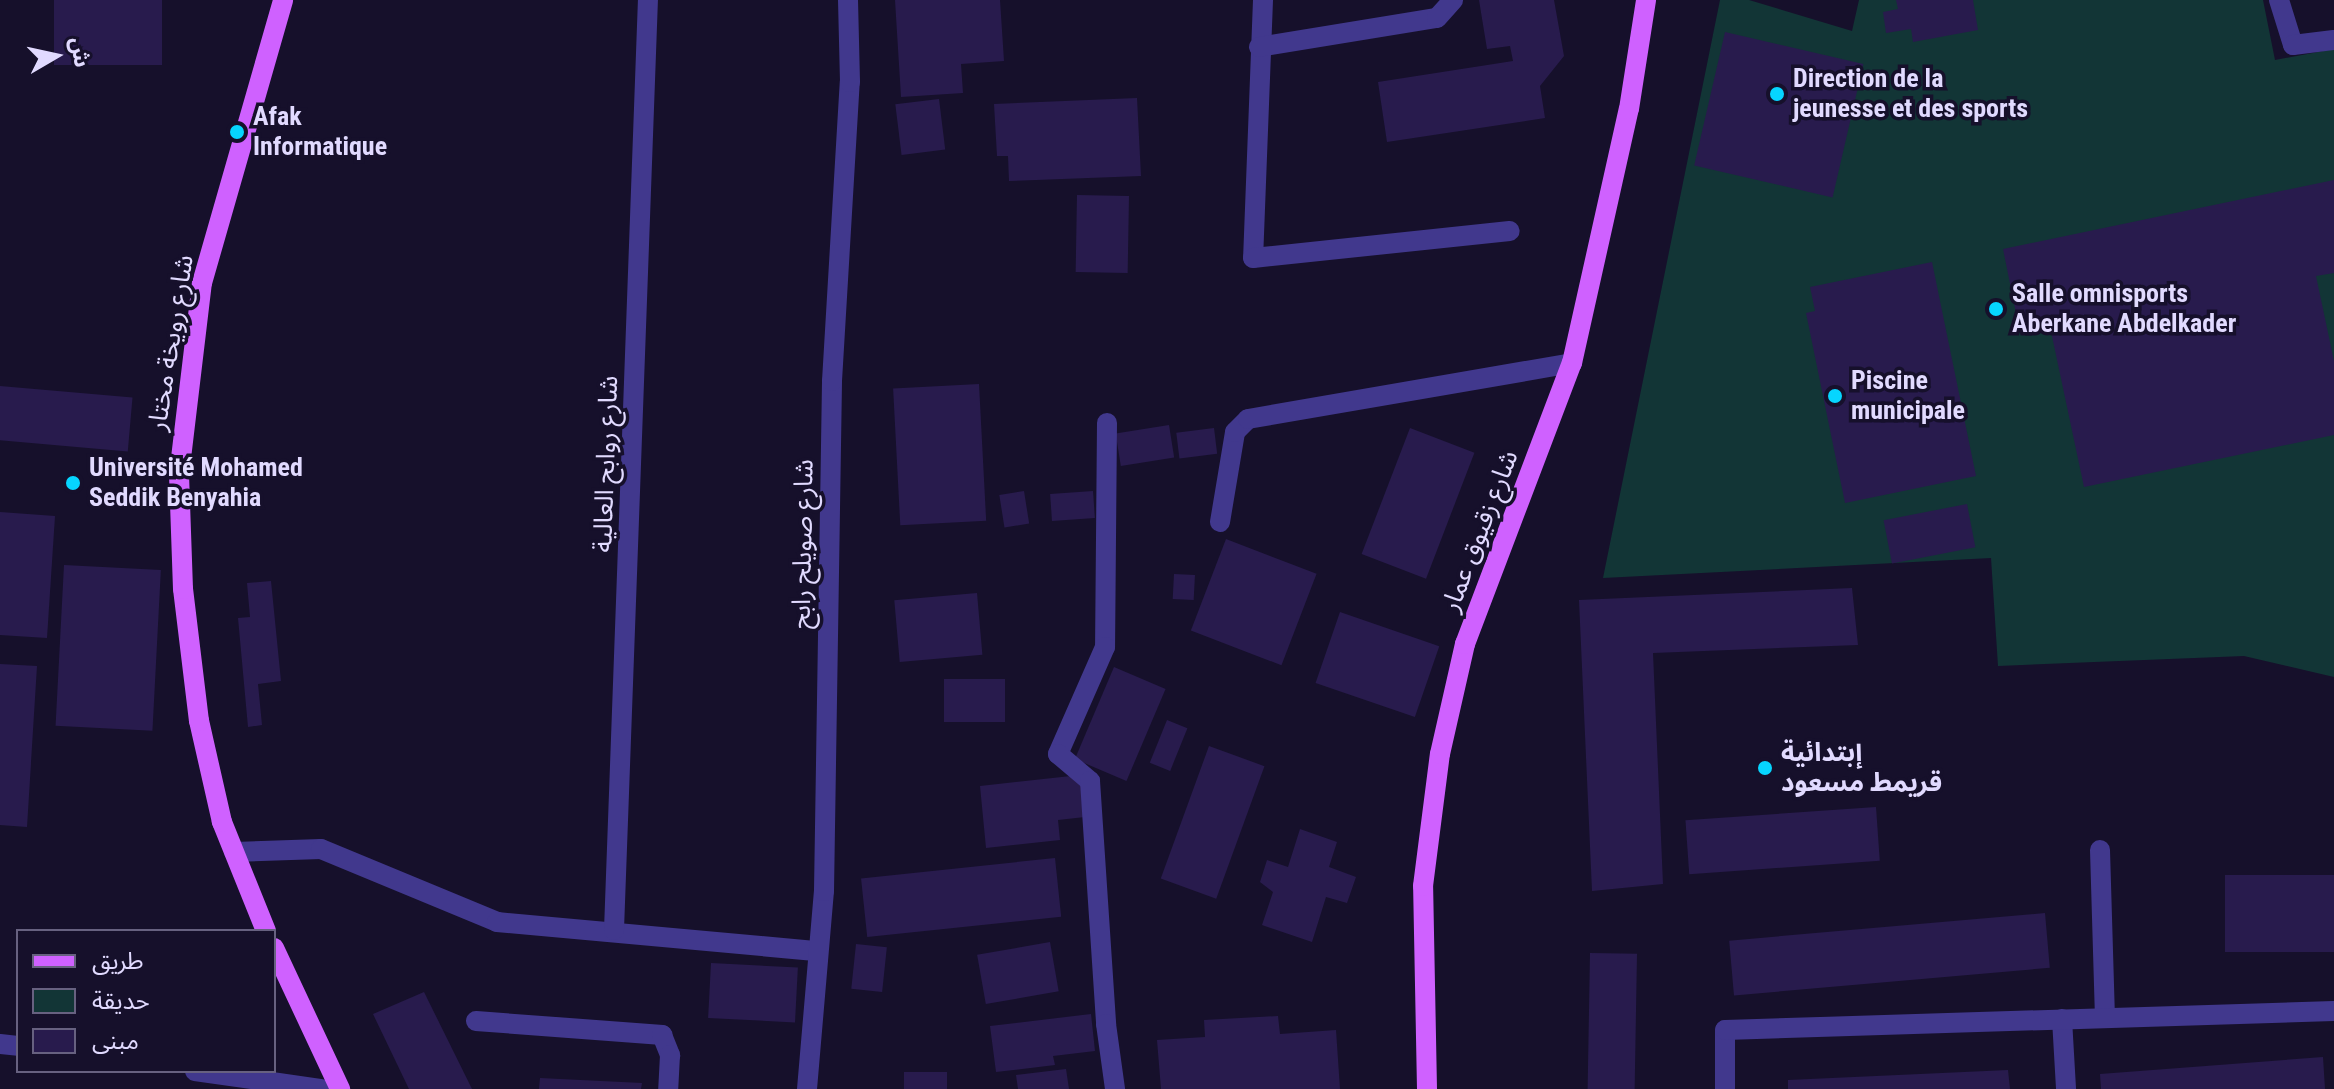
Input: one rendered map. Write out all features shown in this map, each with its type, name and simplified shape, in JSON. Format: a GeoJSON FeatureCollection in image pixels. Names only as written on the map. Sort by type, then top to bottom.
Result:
{"type":"FeatureCollection","features":[{"type":"Feature","properties":{"kind":"main road","name":"شارع رويخة مختار"},"geometry":{"type":"LineString","coordinates":[[265,929],[234,852],[209,772],[192,679],[180,541],[181,440],[202,283],[283,0]]}},
{"type":"Feature","properties":{"kind":"main road","name":"شارع زقيوق عمار"},"geometry":{"type":"LineString","coordinates":[[1427,1089],[1423,886],[1440,754],[1465,644],[1572,363],[1629,109],[1646,0]]}},
{"type":"Feature","properties":{"kind":"main road"},"geometry":{"type":"LineString","coordinates":[[276,952],[340,1089]]}},
{"type":"Feature","properties":{"kind":"street","name":"شارع روابح العالية"},"geometry":{"type":"LineString","coordinates":[[614,930],[648,0]]}},
{"type":"Feature","properties":{"kind":"street","name":"شارع صويلح رابح"},"geometry":{"type":"LineString","coordinates":[[807,1089],[818,951],[832,381],[850,82],[848,0]]}},
{"type":"Feature","properties":{"kind":"street"},"geometry":{"type":"LineString","coordinates":[[1263,0],[1253,258],[1510,231]]}},
{"type":"Feature","properties":{"kind":"street"},"geometry":{"type":"LineString","coordinates":[[1259,47],[1437,18],[1453,0]]}},
{"type":"Feature","properties":{"kind":"street"},"geometry":{"type":"LineString","coordinates":[[2279,0],[2293,45],[2334,40]]}},
{"type":"Feature","properties":{"kind":"street"},"geometry":{"type":"LineString","coordinates":[[1220,522],[1235,432],[1248,419],[1572,363]]}},
{"type":"Feature","properties":{"kind":"street"},"geometry":{"type":"LineString","coordinates":[[1107,423],[1105,647],[1058,754],[1090,781],[1106,1024],[1115,1089]]}},
{"type":"Feature","properties":{"kind":"street"},"geometry":{"type":"LineString","coordinates":[[234,852],[321,849],[497,922],[614,930],[818,951]]}},
{"type":"Feature","properties":{"kind":"street"},"geometry":{"type":"LineString","coordinates":[[2100,850],[2105,1018]]}},
{"type":"Feature","properties":{"kind":"street"},"geometry":{"type":"LineString","coordinates":[[1725,1089],[1725,1030],[2334,1011]]}},
{"type":"Feature","properties":{"kind":"street"},"geometry":{"type":"LineString","coordinates":[[2062,1019],[2066,1089]]}},
{"type":"Feature","properties":{"kind":"street"},"geometry":{"type":"LineString","coordinates":[[476,1021],[662,1035],[670,1055],[668,1089]]}},
{"type":"Feature","properties":{"kind":"street"},"geometry":{"type":"LineString","coordinates":[[209,1073],[322,1089]]}},
{"type":"Feature","properties":{"kind":"green space","name":"Salle omnisports Aberkane Abdelkader"},"geometry":{"type":"Polygon","coordinates":[[[1720,0],[1749,0],[1852,31],[1859,0],[2263,0],[2275,60],[2334,49],[2334,677],[2244,656],[1998,666],[1991,558],[1603,578],[1720,0]]]}},
{"type":"Feature","properties":{"kind":"building"},"geometry":{"type":"Polygon","coordinates":[[[54,0],[162,0],[162,65],[54,65],[54,0]]]}},
{"type":"Feature","properties":{"kind":"building"},"geometry":{"type":"Polygon","coordinates":[[[895,0],[1000,0],[1004,61],[961,64],[963,93],[901,97],[895,0]]]}},
{"type":"Feature","properties":{"kind":"building"},"geometry":{"type":"Polygon","coordinates":[[[1479,0],[1554,0],[1564,56],[1540,86],[1545,118],[1387,142],[1378,82],[1513,61],[1510,46],[1487,49],[1479,0]]]}},
{"type":"Feature","properties":{"kind":"building"},"geometry":{"type":"Polygon","coordinates":[[[1896,0],[1973,0],[1978,30],[1913,42],[1911,29],[1886,33],[1883,12],[1898,9],[1896,0]]]}},
{"type":"Feature","properties":{"kind":"building"},"geometry":{"type":"Polygon","coordinates":[[[1725,32],[1863,64],[1833,197],[1694,165],[1725,32]]]}},
{"type":"Feature","properties":{"kind":"building"},"geometry":{"type":"Polygon","coordinates":[[[1137,98],[1141,176],[1009,181],[1008,156],[997,156],[994,104],[1137,98]]]}},
{"type":"Feature","properties":{"kind":"building"},"geometry":{"type":"Polygon","coordinates":[[[939,99],[945,150],[902,155],[895,104],[939,99]]]}},
{"type":"Feature","properties":{"kind":"building"},"geometry":{"type":"Polygon","coordinates":[[[2334,180],[2334,273],[2316,276],[2334,361],[2334,435],[2084,487],[2049,322],[2019,328],[2003,249],[2334,180]]]}},
{"type":"Feature","properties":{"kind":"building"},"geometry":{"type":"Polygon","coordinates":[[[1077,195],[1129,196],[1128,273],[1076,272],[1077,195]]]}},
{"type":"Feature","properties":{"kind":"building"},"geometry":{"type":"Polygon","coordinates":[[[1932,262],[1976,476],[1845,503],[1806,313],[1815,311],[1810,287],[1932,262]]]}},
{"type":"Feature","properties":{"kind":"building"},"geometry":{"type":"Polygon","coordinates":[[[979,384],[986,521],[900,525],[893,389],[979,384]]]}},
{"type":"Feature","properties":{"kind":"building"},"geometry":{"type":"Polygon","coordinates":[[[0,386],[132,398],[128,451],[0,440],[0,386]]]}},
{"type":"Feature","properties":{"kind":"building"},"geometry":{"type":"Polygon","coordinates":[[[1169,425],[1174,458],[1121,466],[1116,433],[1169,425]]]}},
{"type":"Feature","properties":{"kind":"building"},"geometry":{"type":"Polygon","coordinates":[[[1214,428],[1217,454],[1179,458],[1176,433],[1214,428]]]}},
{"type":"Feature","properties":{"kind":"building"},"geometry":{"type":"Polygon","coordinates":[[[1410,428],[1474,453],[1426,579],[1362,554],[1410,428]]]}},
{"type":"Feature","properties":{"kind":"building"},"geometry":{"type":"Polygon","coordinates":[[[1024,491],[1029,524],[1004,528],[999,495],[1024,491]]]}},
{"type":"Feature","properties":{"kind":"building"},"geometry":{"type":"Polygon","coordinates":[[[1093,491],[1095,518],[1052,521],[1050,494],[1093,491]]]}},
{"type":"Feature","properties":{"kind":"building"},"geometry":{"type":"Polygon","coordinates":[[[1967,504],[1975,547],[1892,563],[1884,520],[1967,504]]]}},
{"type":"Feature","properties":{"kind":"building"},"geometry":{"type":"Polygon","coordinates":[[[0,512],[55,516],[47,638],[0,635],[0,512]]]}},
{"type":"Feature","properties":{"kind":"building"},"geometry":{"type":"Polygon","coordinates":[[[1226,539],[1317,574],[1281,665],[1191,630],[1226,539]]]}},
{"type":"Feature","properties":{"kind":"building"},"geometry":{"type":"Polygon","coordinates":[[[64,565],[161,570],[152,731],[56,726],[64,565]]]}},
{"type":"Feature","properties":{"kind":"building"},"geometry":{"type":"Polygon","coordinates":[[[1174,574],[1195,575],[1194,600],[1173,599],[1174,574]]]}},
{"type":"Feature","properties":{"kind":"building"},"geometry":{"type":"Polygon","coordinates":[[[271,581],[281,681],[258,684],[262,725],[248,727],[238,618],[250,617],[247,583],[271,581]]]}},
{"type":"Feature","properties":{"kind":"building"},"geometry":{"type":"Polygon","coordinates":[[[1852,588],[1858,645],[1653,653],[1663,884],[1592,891],[1579,600],[1852,588]]]}},
{"type":"Feature","properties":{"kind":"building"},"geometry":{"type":"Polygon","coordinates":[[[977,593],[982,655],[900,662],[894,600],[977,593]]]}},
{"type":"Feature","properties":{"kind":"building"},"geometry":{"type":"Polygon","coordinates":[[[1340,612],[1439,646],[1415,717],[1316,683],[1340,612]]]}},
{"type":"Feature","properties":{"kind":"building"},"geometry":{"type":"Polygon","coordinates":[[[0,664],[37,666],[27,827],[0,825],[0,664]]]}},
{"type":"Feature","properties":{"kind":"building"},"geometry":{"type":"Polygon","coordinates":[[[1114,667],[1166,689],[1126,781],[1075,759],[1114,667]]]}},
{"type":"Feature","properties":{"kind":"building"},"geometry":{"type":"Polygon","coordinates":[[[944,679],[1005,679],[1005,722],[944,722],[944,679]]]}},
{"type":"Feature","properties":{"kind":"building"},"geometry":{"type":"Polygon","coordinates":[[[1167,720],[1187,728],[1170,771],[1150,763],[1167,720]]]}},
{"type":"Feature","properties":{"kind":"building"},"geometry":{"type":"Polygon","coordinates":[[[1209,746],[1264,766],[1216,899],[1161,878],[1209,746]]]}},
{"type":"Feature","properties":{"kind":"building"},"geometry":{"type":"Polygon","coordinates":[[[1080,775],[1085,817],[1058,820],[1060,840],[986,848],[980,786],[1080,775]]]}},
{"type":"Feature","properties":{"kind":"building"},"geometry":{"type":"Polygon","coordinates":[[[1876,807],[1880,861],[1689,874],[1685,820],[1876,807]]]}},
{"type":"Feature","properties":{"kind":"building"},"geometry":{"type":"Polygon","coordinates":[[[1300,829],[1337,842],[1329,867],[1356,877],[1347,903],[1326,897],[1312,942],[1262,925],[1273,892],[1260,882],[1267,860],[1288,867],[1300,829]]]}},
{"type":"Feature","properties":{"kind":"building"},"geometry":{"type":"Polygon","coordinates":[[[1055,858],[1061,917],[867,937],[861,878],[1055,858]]]}},
{"type":"Feature","properties":{"kind":"building"},"geometry":{"type":"Polygon","coordinates":[[[2225,875],[2334,875],[2334,952],[2225,952],[2225,875]]]}},
{"type":"Feature","properties":{"kind":"building"},"geometry":{"type":"Polygon","coordinates":[[[2045,913],[2050,968],[1734,995],[1729,941],[2045,913]]]}},
{"type":"Feature","properties":{"kind":"building"},"geometry":{"type":"Polygon","coordinates":[[[1050,942],[1059,991],[986,1004],[977,955],[1050,942]]]}},
{"type":"Feature","properties":{"kind":"building"},"geometry":{"type":"Polygon","coordinates":[[[856,944],[887,947],[882,992],[851,989],[856,944]]]}},
{"type":"Feature","properties":{"kind":"building"},"geometry":{"type":"Polygon","coordinates":[[[1590,953],[1637,954],[1635,1089],[1588,1089],[1590,953]]]}},
{"type":"Feature","properties":{"kind":"building"},"geometry":{"type":"Polygon","coordinates":[[[711,963],[798,968],[795,1022],[708,1018],[711,963]]]}},
{"type":"Feature","properties":{"kind":"building"},"geometry":{"type":"Polygon","coordinates":[[[424,992],[472,1089],[409,1089],[373,1014],[424,992]]]}},
{"type":"Feature","properties":{"kind":"building"},"geometry":{"type":"Polygon","coordinates":[[[1091,1014],[1095,1051],[1053,1056],[1055,1065],[996,1072],[990,1026],[1091,1014]]]}},
{"type":"Feature","properties":{"kind":"building"},"geometry":{"type":"Polygon","coordinates":[[[1278,1016],[1280,1034],[1336,1030],[1340,1089],[1161,1089],[1157,1040],[1205,1037],[1204,1020],[1278,1016]]]}},
{"type":"Feature","properties":{"kind":"building"},"geometry":{"type":"Polygon","coordinates":[[[2323,1057],[2325,1089],[2101,1089],[2100,1074],[2323,1057]]]}},
{"type":"Feature","properties":{"kind":"building"},"geometry":{"type":"Polygon","coordinates":[[[1066,1069],[1069,1089],[1018,1089],[1016,1075],[1066,1069]]]}},
{"type":"Feature","properties":{"kind":"building"},"geometry":{"type":"Polygon","coordinates":[[[2008,1070],[2010,1089],[1788,1089],[1788,1080],[2008,1070]]]}},
{"type":"Feature","properties":{"kind":"building"},"geometry":{"type":"Polygon","coordinates":[[[904,1072],[947,1072],[947,1089],[904,1089],[904,1072]]]}},
{"type":"Feature","properties":{"kind":"building"},"geometry":{"type":"Polygon","coordinates":[[[540,1078],[642,1083],[641,1089],[539,1089],[540,1078]]]}},
{"type":"Feature","properties":{"kind":"place","name":"Direction de la jeunesse et des sports"},"geometry":{"type":"Point","coordinates":[1777,94]}},
{"type":"Feature","properties":{"kind":"place","name":"Afak Informatique"},"geometry":{"type":"Point","coordinates":[237,132]}},
{"type":"Feature","properties":{"kind":"place","name":"Salle omnisports Aberkane Abdelkader"},"geometry":{"type":"Point","coordinates":[1996,309]}},
{"type":"Feature","properties":{"kind":"place","name":"Piscine municipale"},"geometry":{"type":"Point","coordinates":[1835,396]}},
{"type":"Feature","properties":{"kind":"place","name":"Université Mohamed Seddik Benyahia"},"geometry":{"type":"Point","coordinates":[73,483]}},
{"type":"Feature","properties":{"kind":"place","name":"إبتدائية قريمط مسعود"},"geometry":{"type":"Point","coordinates":[1765,768]}}]}
